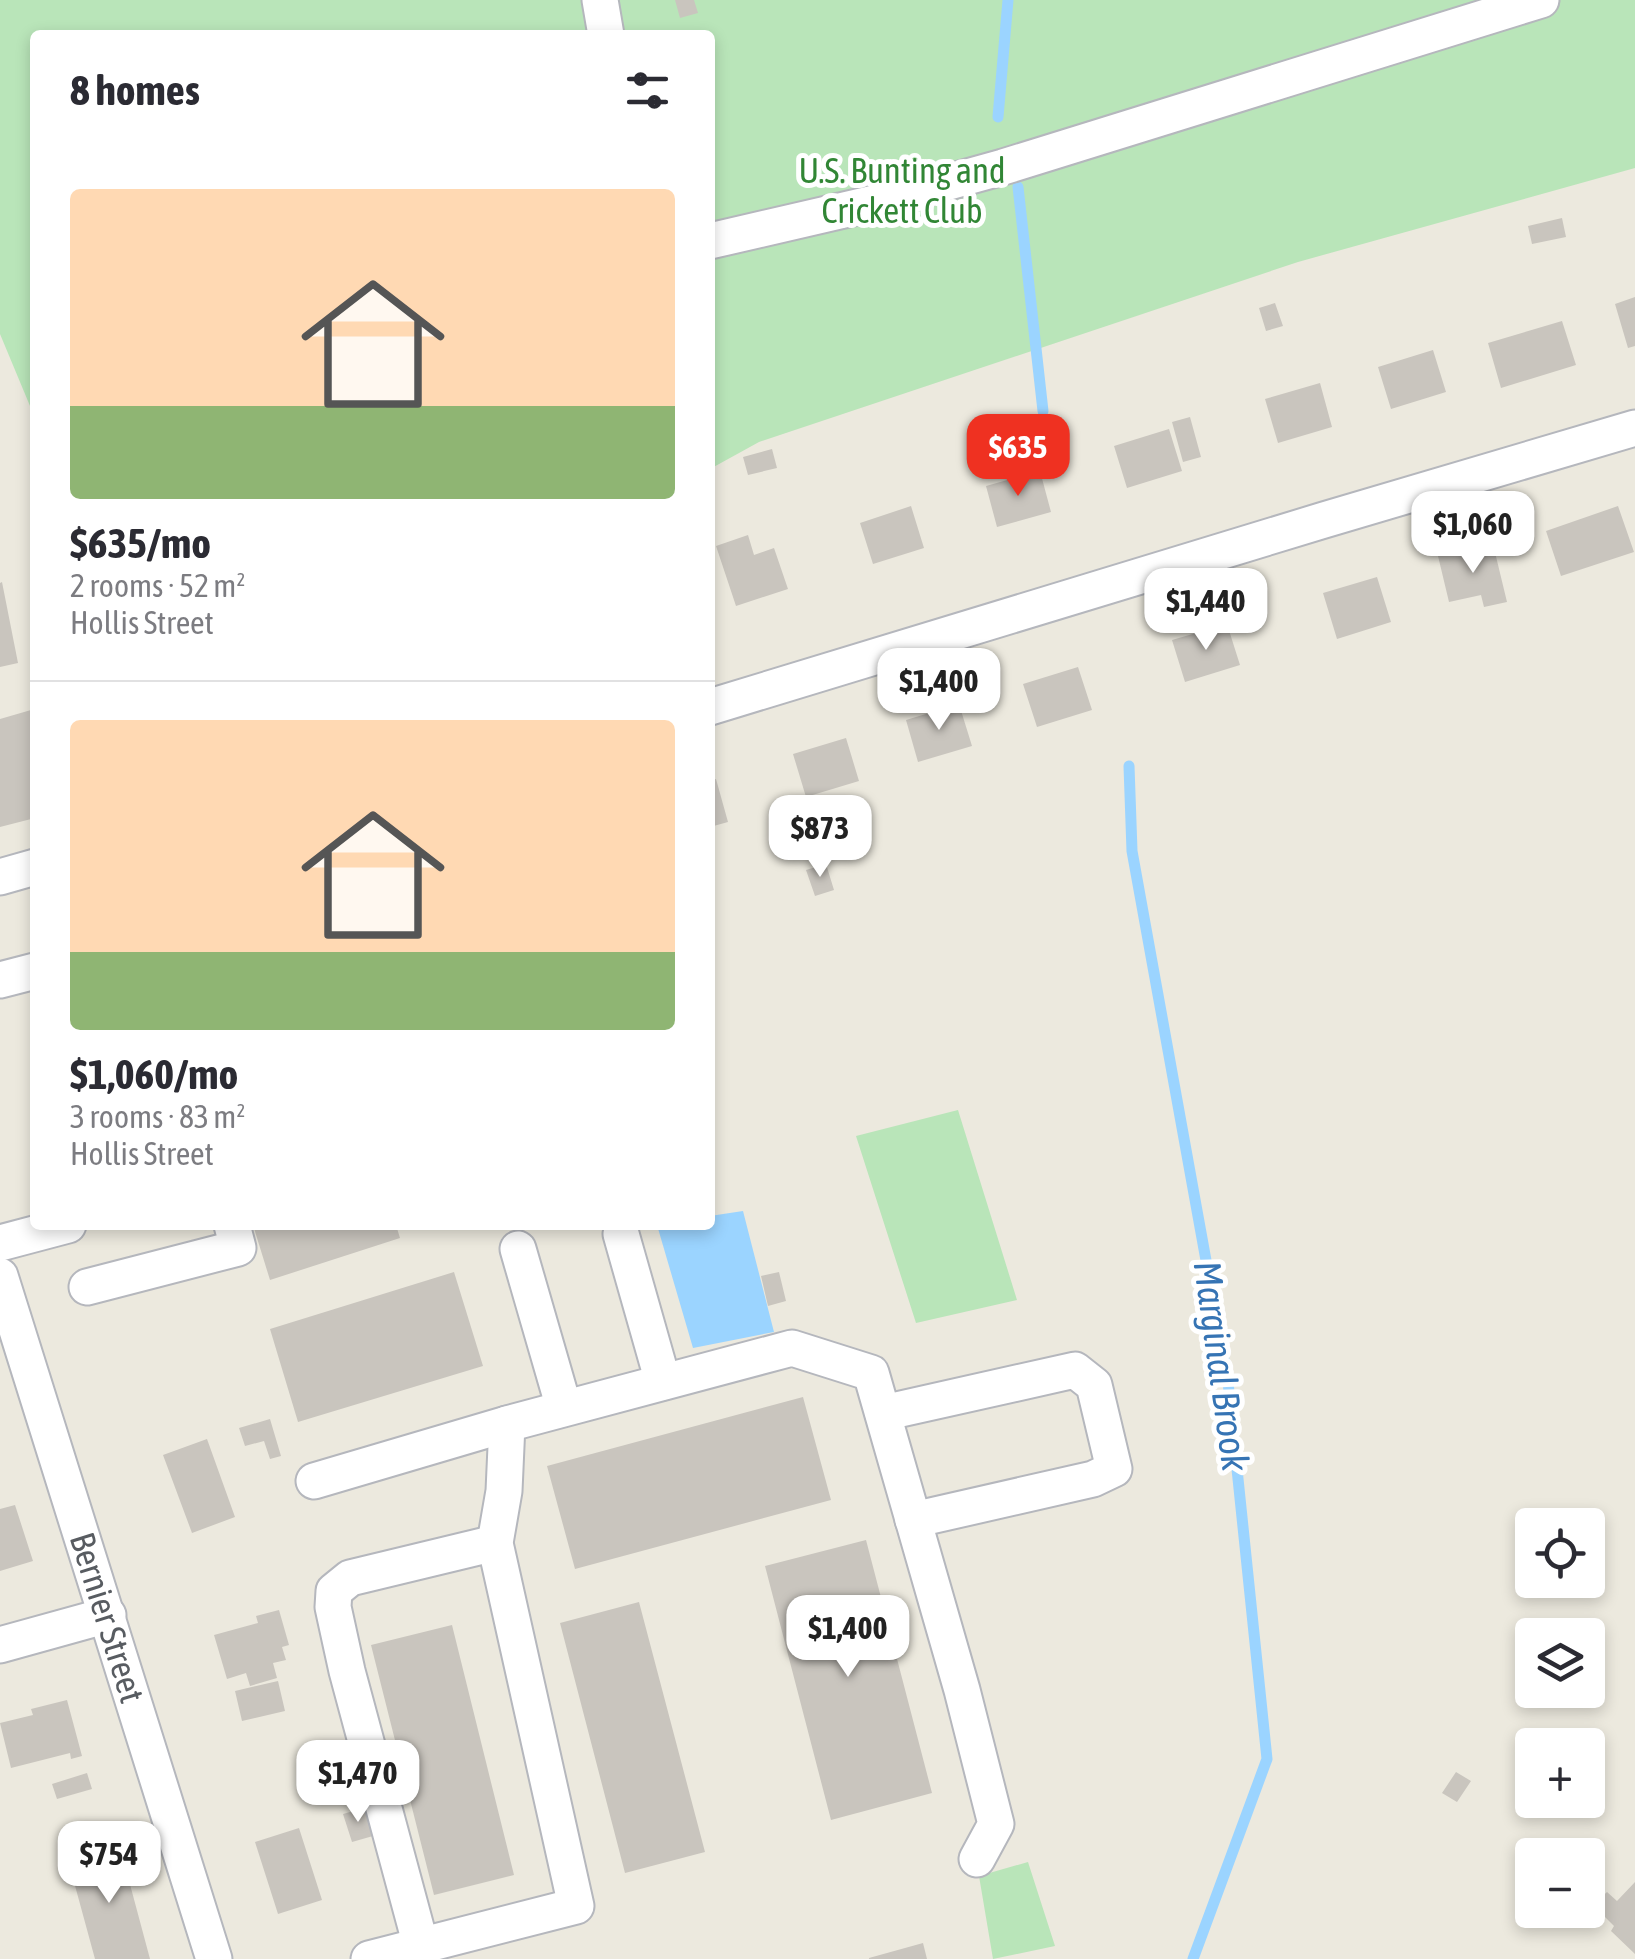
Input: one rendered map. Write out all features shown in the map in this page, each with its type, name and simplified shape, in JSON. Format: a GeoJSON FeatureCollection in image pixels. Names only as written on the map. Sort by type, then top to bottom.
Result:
{"type":"FeatureCollection","features":[{"type":"Feature","properties":{"kind":"street"},"geometry":{"type":"LineString","coordinates":[[600,0],[605,30]]}},
{"type":"Feature","properties":{"kind":"street"},"geometry":{"type":"LineString","coordinates":[[715,240],[870,204],[1003,167],[1540,0]]}},
{"type":"Feature","properties":{"kind":"street"},"geometry":{"type":"LineString","coordinates":[[715,705],[1635,428]]}},
{"type":"Feature","properties":{"kind":"street"},"geometry":{"type":"LineString","coordinates":[[0,878],[30,869]]}},
{"type":"Feature","properties":{"kind":"street"},"geometry":{"type":"LineString","coordinates":[[0,980],[30,972]]}},
{"type":"Feature","properties":{"kind":"street"},"geometry":{"type":"LineString","coordinates":[[0,1243],[49,1230]]}},
{"type":"Feature","properties":{"kind":"street"},"geometry":{"type":"LineString","coordinates":[[87,1288],[238,1248],[233,1230]]}},
{"type":"Feature","properties":{"kind":"street"},"geometry":{"type":"LineString","coordinates":[[620,1234],[662,1382]]}},
{"type":"Feature","properties":{"kind":"street"},"geometry":{"type":"LineString","coordinates":[[518,1249],[564,1408]]}},
{"type":"Feature","properties":{"kind":"street","name":"Bernier Street"},"geometry":{"type":"LineString","coordinates":[[0,1276],[214,1959]]}},
{"type":"Feature","properties":{"kind":"street"},"geometry":{"type":"LineString","coordinates":[[314,1481],[564,1408],[792,1348],[871,1373],[996,1824],[977,1859]]}},
{"type":"Feature","properties":{"kind":"street"},"geometry":{"type":"LineString","coordinates":[[883,1413],[1075,1370],[1094,1385],[1114,1469],[1093,1479],[913,1520]]}},
{"type":"Feature","properties":{"kind":"street"},"geometry":{"type":"LineString","coordinates":[[369,1959],[576,1906],[494,1544],[504,1491],[508,1424]]}},
{"type":"Feature","properties":{"kind":"street"},"geometry":{"type":"LineString","coordinates":[[421,1946],[348,1671],[333,1607],[334,1591],[350,1578],[494,1544]]}},
{"type":"Feature","properties":{"kind":"street"},"geometry":{"type":"LineString","coordinates":[[0,1645],[108,1616]]}},
{"type":"Feature","properties":{"kind":"green space","name":"U.S. Bunting and Crickett Club"},"geometry":{"type":"Polygon","coordinates":[[[0,0],[1635,0],[1635,168],[1298,262],[759,442],[715,466],[715,30],[30,30],[30,406],[0,334],[0,0]]]}},
{"type":"Feature","properties":{"kind":"green space"},"geometry":{"type":"Polygon","coordinates":[[[958,1110],[1017,1300],[916,1323],[856,1136],[958,1110]]]}},
{"type":"Feature","properties":{"kind":"green space"},"geometry":{"type":"Polygon","coordinates":[[[1028,1862],[1055,1946],[993,1959],[979,1876],[1028,1862]]]}},
{"type":"Feature","properties":{"kind":"water"},"geometry":{"type":"Polygon","coordinates":[[[743,1211],[774,1332],[693,1348],[658,1230],[715,1230],[715,1215],[743,1211]]]}},
{"type":"Feature","properties":{"kind":"building"},"geometry":{"type":"Polygon","coordinates":[[[675,0],[694,0],[698,13],[680,18],[675,0]]]}},
{"type":"Feature","properties":{"kind":"building"},"geometry":{"type":"Polygon","coordinates":[[[1562,218],[1566,237],[1532,244],[1528,226],[1562,218]]]}},
{"type":"Feature","properties":{"kind":"building"},"geometry":{"type":"Polygon","coordinates":[[[1635,297],[1635,346],[1628,348],[1615,304],[1635,297]]]}},
{"type":"Feature","properties":{"kind":"building"},"geometry":{"type":"Polygon","coordinates":[[[1275,303],[1283,326],[1266,331],[1259,308],[1275,303]]]}},
{"type":"Feature","properties":{"kind":"building"},"geometry":{"type":"Polygon","coordinates":[[[1562,321],[1576,365],[1501,388],[1488,343],[1562,321]]]}},
{"type":"Feature","properties":{"kind":"building"},"geometry":{"type":"Polygon","coordinates":[[[1433,350],[1446,392],[1391,409],[1378,367],[1433,350]]]}},
{"type":"Feature","properties":{"kind":"building"},"geometry":{"type":"Polygon","coordinates":[[[1320,383],[1332,427],[1278,443],[1265,399],[1320,383]]]}},
{"type":"Feature","properties":{"kind":"building"},"geometry":{"type":"Polygon","coordinates":[[[1190,417],[1201,457],[1183,462],[1172,422],[1190,417]]]}},
{"type":"Feature","properties":{"kind":"building"},"geometry":{"type":"Polygon","coordinates":[[[1169,429],[1182,471],[1127,488],[1114,446],[1169,429]]]}},
{"type":"Feature","properties":{"kind":"building"},"geometry":{"type":"Polygon","coordinates":[[[772,449],[777,468],[748,475],[743,457],[772,449]]]}},
{"type":"Feature","properties":{"kind":"building"},"geometry":{"type":"Polygon","coordinates":[[[1040,471],[1051,512],[997,527],[986,486],[1040,471]]]}},
{"type":"Feature","properties":{"kind":"building"},"geometry":{"type":"Polygon","coordinates":[[[911,506],[924,548],[873,564],[860,523],[911,506]]]}},
{"type":"Feature","properties":{"kind":"building"},"geometry":{"type":"Polygon","coordinates":[[[1618,506],[1634,552],[1561,576],[1546,531],[1618,506]]]}},
{"type":"Feature","properties":{"kind":"building"},"geometry":{"type":"Polygon","coordinates":[[[748,535],[754,555],[774,548],[788,589],[736,606],[716,546],[748,535]]]}},
{"type":"Feature","properties":{"kind":"building"},"geometry":{"type":"Polygon","coordinates":[[[1493,544],[1507,602],[1484,607],[1481,595],[1449,602],[1438,556],[1493,544]]]}},
{"type":"Feature","properties":{"kind":"building"},"geometry":{"type":"Polygon","coordinates":[[[1377,577],[1391,622],[1337,639],[1323,593],[1377,577]]]}},
{"type":"Feature","properties":{"kind":"building"},"geometry":{"type":"Polygon","coordinates":[[[0,583],[18,663],[0,667],[0,583]]]}},
{"type":"Feature","properties":{"kind":"building"},"geometry":{"type":"Polygon","coordinates":[[[1227,624],[1240,665],[1185,682],[1172,640],[1227,624]]]}},
{"type":"Feature","properties":{"kind":"building"},"geometry":{"type":"Polygon","coordinates":[[[1078,667],[1092,710],[1037,727],[1023,684],[1078,667]]]}},
{"type":"Feature","properties":{"kind":"building"},"geometry":{"type":"Polygon","coordinates":[[[959,704],[972,746],[918,762],[906,720],[959,704]]]}},
{"type":"Feature","properties":{"kind":"building"},"geometry":{"type":"Polygon","coordinates":[[[30,710],[30,819],[0,827],[0,719],[30,710]]]}},
{"type":"Feature","properties":{"kind":"building"},"geometry":{"type":"Polygon","coordinates":[[[846,738],[859,781],[806,797],[793,754],[846,738]]]}},
{"type":"Feature","properties":{"kind":"building"},"geometry":{"type":"Polygon","coordinates":[[[715,779],[728,822],[715,826],[715,779]]]}},
{"type":"Feature","properties":{"kind":"building"},"geometry":{"type":"Polygon","coordinates":[[[826,864],[834,890],[815,896],[806,870],[826,864]]]}},
{"type":"Feature","properties":{"kind":"building"},"geometry":{"type":"Polygon","coordinates":[[[255,1230],[398,1230],[400,1238],[270,1280],[255,1230]]]}},
{"type":"Feature","properties":{"kind":"building"},"geometry":{"type":"Polygon","coordinates":[[[454,1272],[483,1366],[298,1422],[270,1329],[454,1272]]]}},
{"type":"Feature","properties":{"kind":"building"},"geometry":{"type":"Polygon","coordinates":[[[779,1272],[786,1301],[768,1306],[761,1276],[779,1272]]]}},
{"type":"Feature","properties":{"kind":"building"},"geometry":{"type":"Polygon","coordinates":[[[803,1397],[831,1500],[575,1569],[547,1466],[803,1397]]]}},
{"type":"Feature","properties":{"kind":"building"},"geometry":{"type":"Polygon","coordinates":[[[270,1419],[281,1456],[270,1459],[264,1441],[245,1446],[239,1428],[270,1419]]]}},
{"type":"Feature","properties":{"kind":"building"},"geometry":{"type":"Polygon","coordinates":[[[207,1439],[235,1517],[192,1533],[163,1455],[207,1439]]]}},
{"type":"Feature","properties":{"kind":"building"},"geometry":{"type":"Polygon","coordinates":[[[15,1505],[33,1561],[0,1571],[0,1509],[15,1505]]]}},
{"type":"Feature","properties":{"kind":"building"},"geometry":{"type":"Polygon","coordinates":[[[866,1540],[932,1793],[831,1820],[765,1566],[866,1540]]]}},
{"type":"Feature","properties":{"kind":"building"},"geometry":{"type":"Polygon","coordinates":[[[639,1602],[705,1852],[625,1873],[560,1623],[639,1602]]]}},
{"type":"Feature","properties":{"kind":"building"},"geometry":{"type":"Polygon","coordinates":[[[279,1610],[289,1645],[282,1647],[286,1660],[273,1663],[277,1678],[250,1686],[246,1673],[227,1679],[214,1635],[258,1623],[256,1616],[279,1610]]]}},
{"type":"Feature","properties":{"kind":"building"},"geometry":{"type":"Polygon","coordinates":[[[452,1625],[514,1875],[434,1895],[371,1645],[452,1625]]]}},
{"type":"Feature","properties":{"kind":"building"},"geometry":{"type":"Polygon","coordinates":[[[278,1681],[285,1711],[242,1721],[235,1691],[278,1681]]]}},
{"type":"Feature","properties":{"kind":"building"},"geometry":{"type":"Polygon","coordinates":[[[67,1700],[82,1756],[71,1759],[70,1753],[11,1768],[0,1723],[33,1715],[31,1709],[67,1700]]]}},
{"type":"Feature","properties":{"kind":"building"},"geometry":{"type":"Polygon","coordinates":[[[1456,1772],[1471,1781],[1457,1802],[1442,1793],[1456,1772]]]}},
{"type":"Feature","properties":{"kind":"building"},"geometry":{"type":"Polygon","coordinates":[[[87,1773],[92,1789],[57,1799],[52,1784],[87,1773]]]}},
{"type":"Feature","properties":{"kind":"building"},"geometry":{"type":"Polygon","coordinates":[[[364,1808],[373,1836],[352,1842],[343,1814],[364,1808]]]}},
{"type":"Feature","properties":{"kind":"building"},"geometry":{"type":"Polygon","coordinates":[[[299,1828],[322,1900],[278,1914],[255,1842],[299,1828]]]}},
{"type":"Feature","properties":{"kind":"building"},"geometry":{"type":"Polygon","coordinates":[[[120,1847],[150,1959],[95,1959],[68,1860],[120,1847]]]}},
{"type":"Feature","properties":{"kind":"building"},"geometry":{"type":"Polygon","coordinates":[[[1635,1882],[1635,1954],[1611,1931],[1614,1926],[1605,1917],[1605,1894],[1617,1901],[1635,1882]]]}},
{"type":"Feature","properties":{"kind":"building"},"geometry":{"type":"Polygon","coordinates":[[[923,1943],[927,1959],[869,1959],[869,1958],[923,1943]]]}},
{"type":"Feature","properties":{"kind":"waterway","name":"Marginal Brook"},"geometry":{"type":"LineString","coordinates":[[998,117],[1008,0]]}},
{"type":"Feature","properties":{"kind":"waterway","name":"Marginal Brook"},"geometry":{"type":"LineString","coordinates":[[1018,187],[1043,411]]}},
{"type":"Feature","properties":{"kind":"waterway","name":"Marginal Brook"},"geometry":{"type":"LineString","coordinates":[[1129,766],[1132,851],[1228,1382],[1267,1759],[1193,1959]]}}]}
